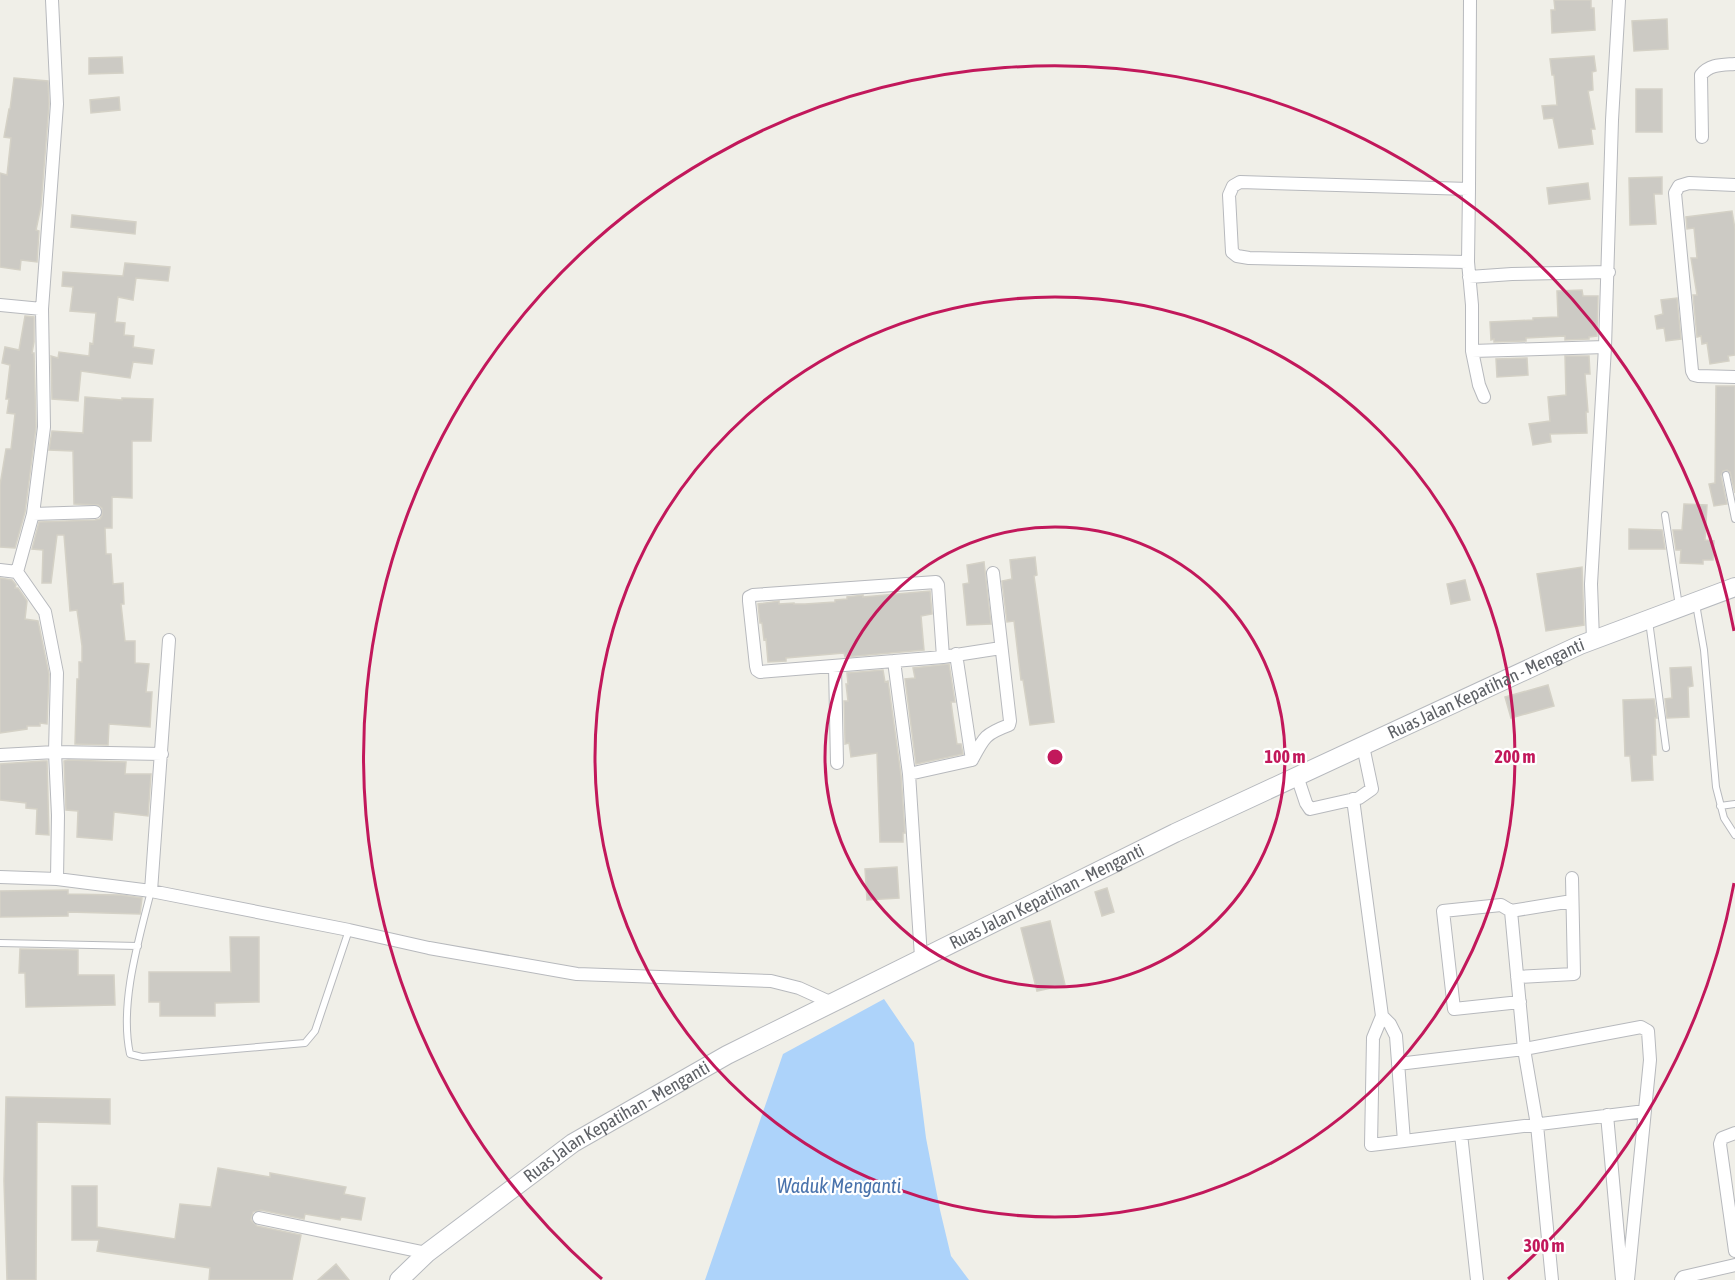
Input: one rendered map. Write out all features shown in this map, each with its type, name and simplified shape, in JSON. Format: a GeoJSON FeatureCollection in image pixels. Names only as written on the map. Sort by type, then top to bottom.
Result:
{"type":"FeatureCollection","features":[{"type":"Feature","properties":{"kind":"main road","name":"Ruas Jalan Kepatihan - Menganti"},"geometry":{"type":"LineString","coordinates":[[399,1280],[427,1253],[573,1143],[727,1054],[1175,833],[1297,776],[1593,640],[1735,587]]}},
{"type":"Feature","properties":{"kind":"street"},"geometry":{"type":"LineString","coordinates":[[16,572],[33,514],[45,427],[42,309],[57,104],[52,0]]}},
{"type":"Feature","properties":{"kind":"street"},"geometry":{"type":"LineString","coordinates":[[1470,0],[1468,262],[1472,305],[1472,351],[1479,385],[1484,397]]}},
{"type":"Feature","properties":{"kind":"street"},"geometry":{"type":"LineString","coordinates":[[1593,640],[1591,584],[1609,272],[1612,120],[1619,0]]}},
{"type":"Feature","properties":{"kind":"street"},"geometry":{"type":"LineString","coordinates":[[1702,137],[1701,75],[1706,68],[1735,64]]}},
{"type":"Feature","properties":{"kind":"street"},"geometry":{"type":"LineString","coordinates":[[1468,262],[1237,256],[1232,252],[1229,195],[1233,186],[1240,182],[1469,189]]}},
{"type":"Feature","properties":{"kind":"street"},"geometry":{"type":"LineString","coordinates":[[1735,185],[1689,183],[1680,186],[1675,193],[1692,371],[1698,376],[1735,376]]}},
{"type":"Feature","properties":{"kind":"street"},"geometry":{"type":"LineString","coordinates":[[1469,277],[1609,272]]}},
{"type":"Feature","properties":{"kind":"street"},"geometry":{"type":"LineString","coordinates":[[0,305],[42,309]]}},
{"type":"Feature","properties":{"kind":"street"},"geometry":{"type":"LineString","coordinates":[[1472,351],[1605,346]]}},
{"type":"Feature","properties":{"kind":"street"},"geometry":{"type":"LineString","coordinates":[[33,514],[96,512]]}},
{"type":"Feature","properties":{"kind":"street"},"geometry":{"type":"LineString","coordinates":[[0,570],[16,572],[45,612],[57,673],[55,752],[58,815],[57,879]]}},
{"type":"Feature","properties":{"kind":"street"},"geometry":{"type":"LineString","coordinates":[[909,774],[972,760],[985,736],[1009,724],[993,573]]}},
{"type":"Feature","properties":{"kind":"street"},"geometry":{"type":"LineString","coordinates":[[943,657],[936,582],[749,597],[760,672],[943,657],[1001,648]]}},
{"type":"Feature","properties":{"kind":"street"},"geometry":{"type":"LineString","coordinates":[[1735,587],[1735,592]]}},
{"type":"Feature","properties":{"kind":"street"},"geometry":{"type":"LineString","coordinates":[[151,891],[169,640]]}},
{"type":"Feature","properties":{"kind":"street"},"geometry":{"type":"LineString","coordinates":[[956,654],[972,760]]}},
{"type":"Feature","properties":{"kind":"street"},"geometry":{"type":"LineString","coordinates":[[894,661],[909,774],[921,957]]}},
{"type":"Feature","properties":{"kind":"street"},"geometry":{"type":"LineString","coordinates":[[835,666],[837,764]]}},
{"type":"Feature","properties":{"kind":"street"},"geometry":{"type":"LineString","coordinates":[[1297,776],[1310,809],[1359,798],[1372,789],[1363,746]]}},
{"type":"Feature","properties":{"kind":"street"},"geometry":{"type":"LineString","coordinates":[[0,755],[55,752],[162,754]]}},
{"type":"Feature","properties":{"kind":"street"},"geometry":{"type":"LineString","coordinates":[[1353,799],[1382,1016],[1373,1038],[1371,1144],[1404,1142],[1645,1111]]}},
{"type":"Feature","properties":{"kind":"street"},"geometry":{"type":"LineString","coordinates":[[0,877],[57,879],[151,891],[429,948],[577,974],[771,981],[799,988],[832,1002]]}},
{"type":"Feature","properties":{"kind":"street"},"geometry":{"type":"LineString","coordinates":[[1517,977],[1574,974],[1572,878]]}},
{"type":"Feature","properties":{"kind":"street"},"geometry":{"type":"LineString","coordinates":[[1520,1002],[1454,1009],[1443,911],[1501,905],[1511,911],[1572,901]]}},
{"type":"Feature","properties":{"kind":"street"},"geometry":{"type":"LineString","coordinates":[[1511,911],[1524,1049],[1537,1125],[1552,1280]]}},
{"type":"Feature","properties":{"kind":"street"},"geometry":{"type":"LineString","coordinates":[[1382,1016],[1390,1024],[1396,1036],[1404,1142]]}},
{"type":"Feature","properties":{"kind":"street"},"geometry":{"type":"LineString","coordinates":[[1398,1064],[1524,1049],[1641,1027],[1648,1031],[1650,1060],[1628,1280]]}},
{"type":"Feature","properties":{"kind":"street"},"geometry":{"type":"LineString","coordinates":[[1607,1115],[1622,1280]]}},
{"type":"Feature","properties":{"kind":"street"},"geometry":{"type":"LineString","coordinates":[[1735,1133],[1722,1138],[1720,1144],[1735,1251]]}},
{"type":"Feature","properties":{"kind":"street"},"geometry":{"type":"LineString","coordinates":[[1461,1134],[1477,1280]]}},
{"type":"Feature","properties":{"kind":"street"},"geometry":{"type":"LineString","coordinates":[[259,1218],[427,1253]]}},
{"type":"Feature","properties":{"kind":"street"},"geometry":{"type":"LineString","coordinates":[[1681,1280],[1683,1277],[1735,1265]]}},
{"type":"Feature","properties":{"kind":"lane"},"geometry":{"type":"LineString","coordinates":[[1726,475],[1735,519]]}},
{"type":"Feature","properties":{"kind":"lane"},"geometry":{"type":"LineString","coordinates":[[1665,515],[1687,604],[1704,650],[1716,787],[1724,818],[1735,835]]}},
{"type":"Feature","properties":{"kind":"lane"},"geometry":{"type":"LineString","coordinates":[[1649,618],[1666,748]]}},
{"type":"Feature","properties":{"kind":"lane"},"geometry":{"type":"LineString","coordinates":[[1720,806],[1735,804]]}},
{"type":"Feature","properties":{"kind":"lane"},"geometry":{"type":"LineString","coordinates":[[151,891],[128,995],[130,1054],[142,1057],[305,1043],[315,1031],[350,930]]}},
{"type":"Feature","properties":{"kind":"lane"},"geometry":{"type":"LineString","coordinates":[[0,943],[138,946]]}},
{"type":"Feature","properties":{"kind":"water","name":"Waduk Menganti"},"geometry":{"type":"Polygon","coordinates":[[[884,999],[914,1043],[926,1138],[940,1210],[951,1256],[969,1280],[705,1280],[783,1054],[884,999]]]}},
{"type":"Feature","properties":{"kind":"building"},"geometry":{"type":"Polygon","coordinates":[[[1554,0],[1591,0],[1591,8],[1594,8],[1595,30],[1552,33],[1551,10],[1555,10],[1554,0]]]}},
{"type":"Feature","properties":{"kind":"building"},"geometry":{"type":"Polygon","coordinates":[[[1667,19],[1668,49],[1634,51],[1632,21],[1667,19]]]}},
{"type":"Feature","properties":{"kind":"building"},"geometry":{"type":"Polygon","coordinates":[[[1594,56],[1596,71],[1592,72],[1593,90],[1588,91],[1595,129],[1591,129],[1593,144],[1559,148],[1553,118],[1544,119],[1542,106],[1557,105],[1550,59],[1594,56]]]}},
{"type":"Feature","properties":{"kind":"building"},"geometry":{"type":"Polygon","coordinates":[[[122,57],[123,73],[89,74],[89,58],[122,57]]]}},
{"type":"Feature","properties":{"kind":"building"},"geometry":{"type":"Polygon","coordinates":[[[14,78],[48,81],[49,104],[41,206],[36,230],[39,231],[37,262],[21,260],[20,270],[0,267],[0,173],[7,175],[11,138],[4,137],[14,78]]]}},
{"type":"Feature","properties":{"kind":"building"},"geometry":{"type":"Polygon","coordinates":[[[1636,89],[1662,89],[1662,132],[1636,132],[1636,89]]]}},
{"type":"Feature","properties":{"kind":"building"},"geometry":{"type":"Polygon","coordinates":[[[119,97],[120,110],[91,113],[90,100],[119,97]]]}},
{"type":"Feature","properties":{"kind":"building"},"geometry":{"type":"Polygon","coordinates":[[[1662,177],[1662,194],[1654,194],[1656,224],[1630,225],[1629,178],[1662,177]]]}},
{"type":"Feature","properties":{"kind":"building"},"geometry":{"type":"Polygon","coordinates":[[[1588,183],[1590,199],[1549,204],[1547,188],[1588,183]]]}},
{"type":"Feature","properties":{"kind":"building"},"geometry":{"type":"Polygon","coordinates":[[[1732,211],[1735,229],[1735,355],[1728,356],[1729,361],[1710,364],[1707,343],[1702,344],[1701,336],[1697,337],[1693,295],[1697,295],[1691,258],[1697,258],[1694,228],[1687,229],[1686,217],[1732,211]]]}},
{"type":"Feature","properties":{"kind":"building"},"geometry":{"type":"Polygon","coordinates":[[[72,215],[136,222],[135,234],[71,227],[72,215]]]}},
{"type":"Feature","properties":{"kind":"building"},"geometry":{"type":"Polygon","coordinates":[[[125,263],[170,267],[168,281],[136,278],[133,300],[118,297],[115,322],[125,323],[124,335],[134,336],[133,347],[154,350],[152,364],[133,362],[130,378],[81,371],[78,401],[52,399],[51,356],[58,358],[59,352],[89,356],[90,343],[93,344],[96,313],[70,311],[73,287],[62,286],[63,272],[123,276],[125,263]]]}},
{"type":"Feature","properties":{"kind":"building"},"geometry":{"type":"Polygon","coordinates":[[[1582,290],[1583,296],[1598,296],[1597,336],[1589,337],[1589,339],[1565,340],[1565,336],[1526,338],[1526,341],[1494,342],[1494,339],[1491,340],[1490,322],[1558,317],[1557,291],[1582,290]]]}},
{"type":"Feature","properties":{"kind":"building"},"geometry":{"type":"Polygon","coordinates":[[[1677,298],[1681,339],[1666,341],[1664,328],[1657,329],[1655,316],[1663,314],[1661,300],[1677,298]]]}},
{"type":"Feature","properties":{"kind":"building"},"geometry":{"type":"Polygon","coordinates":[[[25,316],[34,317],[32,353],[34,353],[36,427],[25,512],[15,548],[0,547],[0,485],[6,449],[11,449],[15,414],[7,413],[9,399],[6,399],[10,365],[2,363],[5,347],[19,350],[25,316]]]}},
{"type":"Feature","properties":{"kind":"building"},"geometry":{"type":"Polygon","coordinates":[[[1565,356],[1589,356],[1590,374],[1585,374],[1587,433],[1550,434],[1551,442],[1533,445],[1529,424],[1550,421],[1548,397],[1566,395],[1565,356]]]}},
{"type":"Feature","properties":{"kind":"building"},"geometry":{"type":"Polygon","coordinates":[[[1527,358],[1528,375],[1497,377],[1496,359],[1527,358]]]}},
{"type":"Feature","properties":{"kind":"building"},"geometry":{"type":"Polygon","coordinates":[[[1716,386],[1735,386],[1735,493],[1730,472],[1723,471],[1721,476],[1727,504],[1714,506],[1709,484],[1715,483],[1716,386]]]}},
{"type":"Feature","properties":{"kind":"building"},"geometry":{"type":"Polygon","coordinates":[[[85,397],[122,400],[122,398],[153,399],[151,441],[132,441],[132,498],[112,497],[112,528],[105,528],[106,554],[111,554],[113,584],[123,583],[124,604],[121,604],[125,641],[135,641],[135,663],[149,664],[146,692],[152,692],[150,727],[109,724],[108,745],[75,744],[77,679],[79,679],[79,662],[82,662],[82,646],[77,610],[70,611],[64,535],[57,535],[51,583],[42,583],[43,550],[32,549],[39,522],[95,520],[100,519],[102,515],[102,508],[98,505],[74,504],[73,451],[49,450],[52,431],[83,433],[85,397]]]}},
{"type":"Feature","properties":{"kind":"building"},"geometry":{"type":"Polygon","coordinates":[[[1684,504],[1707,505],[1705,540],[1714,541],[1713,560],[1703,560],[1703,564],[1680,563],[1681,550],[1676,550],[1673,530],[1682,530],[1684,504]]]}},
{"type":"Feature","properties":{"kind":"building"},"geometry":{"type":"Polygon","coordinates":[[[1629,529],[1662,530],[1665,549],[1629,549],[1629,529]]]}},
{"type":"Feature","properties":{"kind":"building"},"geometry":{"type":"Polygon","coordinates":[[[1035,557],[1037,575],[1034,576],[1054,722],[1030,725],[1023,680],[1021,680],[1014,621],[1007,622],[1002,581],[1012,579],[1010,560],[1035,557]]]}},
{"type":"Feature","properties":{"kind":"building"},"geometry":{"type":"Polygon","coordinates":[[[984,562],[991,624],[967,625],[963,584],[969,583],[967,565],[984,562]]]}},
{"type":"Feature","properties":{"kind":"building"},"geometry":{"type":"Polygon","coordinates":[[[1582,567],[1584,625],[1546,631],[1537,574],[1582,567]]]}},
{"type":"Feature","properties":{"kind":"building"},"geometry":{"type":"Polygon","coordinates":[[[0,578],[12,580],[16,585],[15,588],[18,588],[27,601],[25,619],[38,621],[49,674],[47,724],[40,723],[40,726],[27,726],[27,729],[0,733],[0,578]]]}},
{"type":"Feature","properties":{"kind":"building"},"geometry":{"type":"Polygon","coordinates":[[[1465,580],[1470,600],[1451,604],[1447,584],[1465,580]]]}},
{"type":"Feature","properties":{"kind":"building"},"geometry":{"type":"Polygon","coordinates":[[[930,591],[932,614],[921,616],[924,650],[845,657],[844,653],[786,658],[786,661],[768,662],[766,639],[764,640],[762,623],[760,623],[758,604],[779,601],[779,604],[835,602],[835,600],[847,599],[847,597],[863,595],[863,597],[930,591]]]}},
{"type":"Feature","properties":{"kind":"building"},"geometry":{"type":"Polygon","coordinates":[[[949,664],[955,702],[951,702],[957,744],[961,744],[963,754],[916,764],[905,679],[915,678],[913,668],[949,664]]]}},
{"type":"Feature","properties":{"kind":"building"},"geometry":{"type":"Polygon","coordinates":[[[1691,667],[1693,686],[1688,687],[1689,717],[1667,718],[1665,699],[1672,698],[1670,668],[1691,667]]]}},
{"type":"Feature","properties":{"kind":"building"},"geometry":{"type":"Polygon","coordinates":[[[883,670],[885,682],[888,681],[901,775],[905,833],[903,833],[903,842],[880,842],[877,753],[851,757],[849,743],[845,744],[844,701],[848,701],[847,673],[883,670]]]}},
{"type":"Feature","properties":{"kind":"building"},"geometry":{"type":"Polygon","coordinates":[[[1548,685],[1554,706],[1511,718],[1505,697],[1548,685]]]}},
{"type":"Feature","properties":{"kind":"building"},"geometry":{"type":"Polygon","coordinates":[[[1654,699],[1657,718],[1655,718],[1656,755],[1652,755],[1653,780],[1632,781],[1630,756],[1625,756],[1623,700],[1654,699]]]}},
{"type":"Feature","properties":{"kind":"building"},"geometry":{"type":"Polygon","coordinates":[[[47,761],[49,835],[36,834],[37,809],[26,808],[26,803],[0,800],[0,764],[47,761]]]}},
{"type":"Feature","properties":{"kind":"building"},"geometry":{"type":"Polygon","coordinates":[[[64,761],[126,762],[125,774],[151,774],[148,816],[114,812],[112,840],[77,837],[78,811],[66,810],[64,761]]]}},
{"type":"Feature","properties":{"kind":"building"},"geometry":{"type":"Polygon","coordinates":[[[897,867],[899,898],[867,900],[865,869],[897,867]]]}},
{"type":"Feature","properties":{"kind":"building"},"geometry":{"type":"Polygon","coordinates":[[[1107,888],[1114,912],[1102,916],[1095,892],[1107,888]]]}},
{"type":"Feature","properties":{"kind":"building"},"geometry":{"type":"Polygon","coordinates":[[[68,890],[68,894],[121,895],[142,898],[140,914],[68,912],[68,916],[0,917],[0,891],[68,890]]]}},
{"type":"Feature","properties":{"kind":"building"},"geometry":{"type":"Polygon","coordinates":[[[1050,921],[1065,985],[1037,991],[1021,928],[1050,921]]]}},
{"type":"Feature","properties":{"kind":"building"},"geometry":{"type":"Polygon","coordinates":[[[230,937],[259,937],[259,1002],[215,1003],[215,1016],[160,1016],[160,1002],[149,1002],[149,972],[231,972],[230,937]]]}},
{"type":"Feature","properties":{"kind":"building"},"geometry":{"type":"Polygon","coordinates":[[[20,949],[78,950],[78,975],[114,975],[115,1005],[26,1007],[25,973],[19,973],[20,949]]]}},
{"type":"Feature","properties":{"kind":"building"},"geometry":{"type":"Polygon","coordinates":[[[6,1097],[110,1099],[110,1124],[37,1122],[36,1280],[7,1280],[4,1181],[6,1097]]]}},
{"type":"Feature","properties":{"kind":"building"},"geometry":{"type":"Polygon","coordinates":[[[218,1168],[270,1177],[270,1173],[346,1187],[344,1194],[365,1198],[361,1220],[341,1217],[340,1220],[305,1214],[304,1219],[261,1210],[253,1212],[251,1220],[257,1226],[301,1235],[292,1280],[209,1280],[210,1268],[97,1251],[99,1240],[72,1240],[72,1186],[97,1186],[97,1227],[175,1239],[180,1204],[211,1207],[218,1168]]]}},
{"type":"Feature","properties":{"kind":"building"},"geometry":{"type":"Polygon","coordinates":[[[336,1264],[349,1280],[318,1280],[336,1264]]]}}]}
